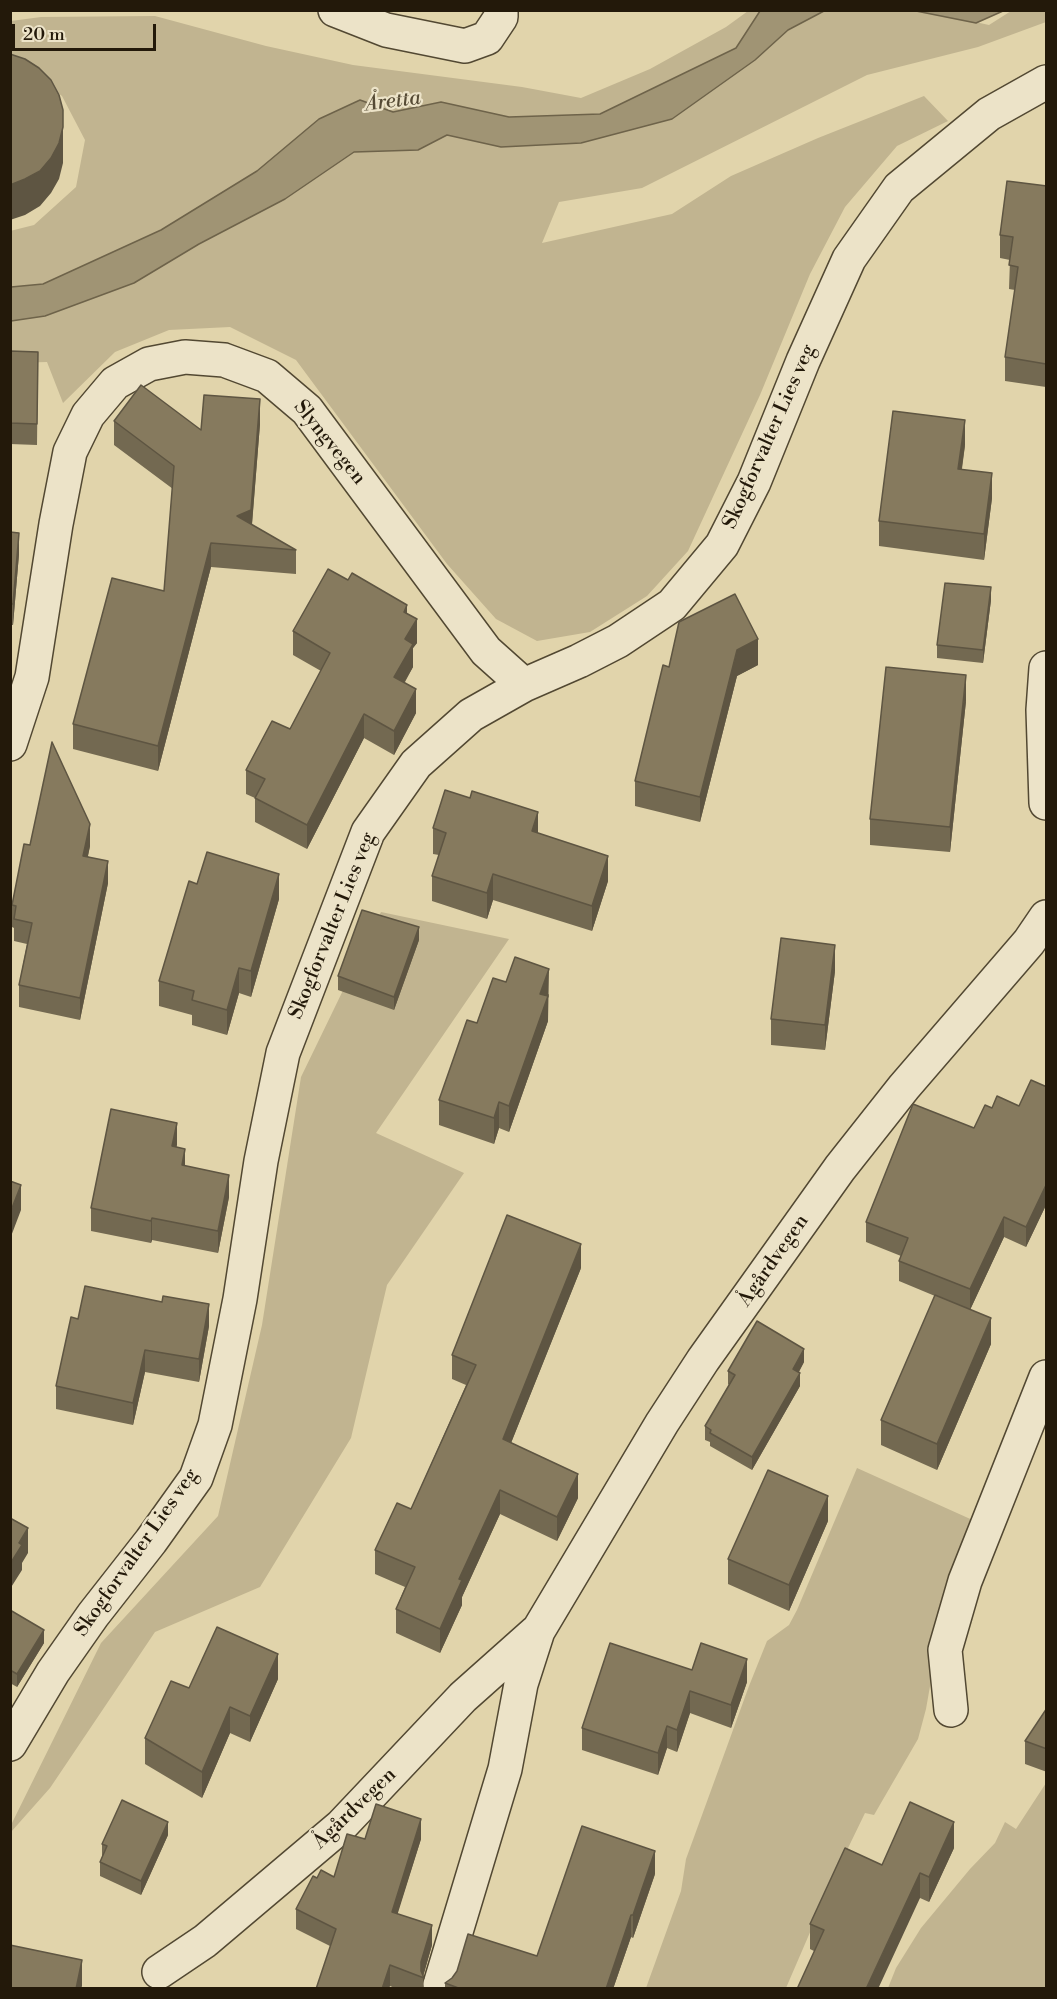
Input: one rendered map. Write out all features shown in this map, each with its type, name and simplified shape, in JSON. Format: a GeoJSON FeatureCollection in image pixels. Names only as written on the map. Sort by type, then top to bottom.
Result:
{"type":"FeatureCollection","features":[{"type":"Feature","properties":{"kind":"street"},"geometry":{"type":"LineString","coordinates":[[335,10],[386,30],[465,46],[487,38],[501,17],[501,10]]}},
{"type":"Feature","properties":{"kind":"street","name":"Skogforvalter Lies veg"},"geometry":{"type":"LineString","coordinates":[[10,1744],[53,1672],[196,1478],[215,1425],[240,1299],[261,1161],[283,1053],[368,832],[416,764],[471,716],[524,685],[618,641],[672,605],[722,546],[754,482],[803,361],[849,259],[899,188],[989,114],[1047,82]]}},
{"type":"Feature","properties":{"kind":"street","name":"Slyngvegen"},"geometry":{"type":"LineString","coordinates":[[10,744],[32,677],[56,524],[70,452],[88,415],[115,383],[149,364],[185,357],[224,360],[267,376],[307,410],[486,651],[524,685]]}},
{"type":"Feature","properties":{"kind":"street"},"geometry":{"type":"LineString","coordinates":[[1047,668],[1043,711],[1047,803]]}},
{"type":"Feature","properties":{"kind":"street","name":"Ågårdvegen"},"geometry":{"type":"LineString","coordinates":[[439,1989],[505,1769],[521,1684],[538,1631],[662,1423],[709,1351],[840,1168],[903,1087],[1029,942],[1047,916]]}},
{"type":"Feature","properties":{"kind":"street"},"geometry":{"type":"LineString","coordinates":[[951,1710],[945,1650],[965,1581],[1047,1377]]}},
{"type":"Feature","properties":{"kind":"street","name":"Ågårdvegen"},"geometry":{"type":"LineString","coordinates":[[159,1972],[205,1941],[341,1826],[463,1697],[538,1631]]}},
{"type":"Feature","properties":{"kind":"shaded area"},"geometry":{"type":"Polygon","coordinates":[[[748,11],[926,11],[989,25],[1011,11],[1046,11],[1046,22],[978,47],[867,75],[642,188],[559,202],[542,243],[672,214],[731,176],[924,96],[948,121],[897,146],[845,207],[810,274],[760,395],[688,551],[647,596],[590,632],[537,641],[496,619],[447,564],[296,360],[230,327],[169,330],[115,352],[63,403],[47,362],[11,363],[10,231],[34,225],[76,187],[85,140],[62,96],[19,63],[11,64],[11,21],[41,17],[155,16],[266,46],[353,65],[522,87],[581,98],[650,69],[726,27],[748,11]]]}},
{"type":"Feature","properties":{"kind":"shaded area"},"geometry":{"type":"Polygon","coordinates":[[[760,11],[824,11],[788,30],[755,60],[672,119],[581,143],[501,147],[447,135],[418,150],[354,152],[285,199],[199,244],[134,283],[45,316],[11,321],[11,287],[43,284],[161,230],[257,171],[319,119],[360,100],[393,112],[441,102],[509,117],[600,114],[736,48],[760,11]]]}},
{"type":"Feature","properties":{"kind":"shaded area"},"geometry":{"type":"Polygon","coordinates":[[[916,11],[1003,11],[976,23],[916,11]]]}},
{"type":"Feature","properties":{"kind":"shaded area"},"geometry":{"type":"Polygon","coordinates":[[[381,912],[509,939],[376,1133],[464,1173],[387,1285],[351,1438],[260,1587],[155,1632],[50,1788],[11,1832],[11,1825],[101,1643],[218,1516],[262,1325],[301,1077],[381,912]]]}},
{"type":"Feature","properties":{"kind":"shaded area"},"geometry":{"type":"Polygon","coordinates":[[[857,1468],[977,1522],[940,1629],[926,1709],[918,1739],[874,1815],[865,1813],[833,1879],[786,1988],[646,1988],[681,1891],[686,1859],[767,1641],[789,1625],[797,1610],[857,1468]]]}},
{"type":"Feature","properties":{"kind":"shaded area"},"geometry":{"type":"Polygon","coordinates":[[[1046,1783],[1046,1988],[888,1988],[896,1968],[921,1928],[995,1843],[1005,1822],[1016,1829],[1046,1783]]]}},
{"type":"Feature","properties":{"kind":"building"},"geometry":{"type":"Polygon","coordinates":[[[10,54],[25,59],[51,80],[59,95],[63,110],[63,127],[59,143],[51,158],[40,171],[10,185],[10,54]]]}},
{"type":"Feature","properties":{"kind":"building"},"geometry":{"type":"Polygon","coordinates":[[[1007,181],[1047,186],[1046,364],[1005,357],[1018,267],[1009,265],[1013,237],[1000,235],[1007,181]]]}},
{"type":"Feature","properties":{"kind":"building"},"geometry":{"type":"Polygon","coordinates":[[[10,351],[38,352],[37,424],[10,423],[10,351]]]}},
{"type":"Feature","properties":{"kind":"building"},"geometry":{"type":"Polygon","coordinates":[[[141,385],[201,430],[204,395],[260,399],[251,510],[237,516],[296,550],[211,543],[158,746],[73,724],[112,578],[164,591],[174,466],[114,421],[141,385]]]}},
{"type":"Feature","properties":{"kind":"building"},"geometry":{"type":"Polygon","coordinates":[[[893,411],[965,420],[958,469],[992,473],[984,534],[879,521],[893,411]]]}},
{"type":"Feature","properties":{"kind":"building"},"geometry":{"type":"Polygon","coordinates":[[[10,532],[19,533],[13,604],[10,604],[10,532]]]}},
{"type":"Feature","properties":{"kind":"building"},"geometry":{"type":"Polygon","coordinates":[[[328,569],[348,580],[352,573],[407,605],[404,612],[417,619],[405,639],[413,644],[394,677],[416,689],[394,731],[364,714],[307,825],[255,798],[265,779],[246,770],[272,721],[290,729],[330,653],[293,631],[328,569]]]}},
{"type":"Feature","properties":{"kind":"building"},"geometry":{"type":"Polygon","coordinates":[[[945,583],[991,587],[983,650],[937,645],[945,583]]]}},
{"type":"Feature","properties":{"kind":"building"},"geometry":{"type":"Polygon","coordinates":[[[735,594],[758,639],[737,650],[700,797],[635,781],[663,665],[669,667],[679,622],[735,594]]]}},
{"type":"Feature","properties":{"kind":"building"},"geometry":{"type":"Polygon","coordinates":[[[886,667],[966,675],[950,827],[870,819],[886,667]]]}},
{"type":"Feature","properties":{"kind":"building"},"geometry":{"type":"Polygon","coordinates":[[[52,742],[90,824],[83,856],[108,861],[80,998],[19,985],[32,923],[14,919],[16,906],[12,905],[24,844],[30,845],[52,742]]]}},
{"type":"Feature","properties":{"kind":"building"},"geometry":{"type":"Polygon","coordinates":[[[445,790],[470,798],[472,791],[538,812],[532,831],[608,856],[592,906],[493,874],[487,893],[432,876],[446,833],[433,828],[445,790]]]}},
{"type":"Feature","properties":{"kind":"building"},"geometry":{"type":"Polygon","coordinates":[[[207,852],[279,874],[251,971],[239,968],[227,1010],[192,1000],[194,991],[159,981],[189,881],[197,884],[207,852]]]}},
{"type":"Feature","properties":{"kind":"building"},"geometry":{"type":"Polygon","coordinates":[[[362,910],[419,927],[394,997],[338,976],[362,910]]]}},
{"type":"Feature","properties":{"kind":"building"},"geometry":{"type":"Polygon","coordinates":[[[781,938],[835,945],[825,1025],[771,1019],[781,938]]]}},
{"type":"Feature","properties":{"kind":"building"},"geometry":{"type":"Polygon","coordinates":[[[515,957],[549,969],[540,994],[548,996],[509,1106],[499,1102],[494,1118],[439,1100],[467,1020],[477,1023],[493,978],[506,982],[515,957]]]}},
{"type":"Feature","properties":{"kind":"building"},"geometry":{"type":"Polygon","coordinates":[[[1031,1080],[1047,1087],[1047,1183],[1026,1227],[1004,1217],[970,1289],[899,1261],[908,1238],[866,1222],[913,1104],[974,1128],[985,1105],[992,1108],[997,1096],[1019,1106],[1031,1080]]]}},
{"type":"Feature","properties":{"kind":"building"},"geometry":{"type":"Polygon","coordinates":[[[111,1109],[177,1123],[172,1146],[185,1149],[182,1165],[229,1175],[218,1231],[152,1218],[151,1221],[91,1208],[111,1109]]]}},
{"type":"Feature","properties":{"kind":"building"},"geometry":{"type":"Polygon","coordinates":[[[10,1181],[21,1185],[10,1213],[10,1181]]]}},
{"type":"Feature","properties":{"kind":"building"},"geometry":{"type":"Polygon","coordinates":[[[507,1215],[581,1244],[503,1439],[578,1474],[557,1517],[500,1490],[459,1579],[462,1580],[440,1629],[396,1609],[415,1567],[375,1550],[397,1503],[411,1509],[476,1365],[452,1355],[507,1215]]]}},
{"type":"Feature","properties":{"kind":"building"},"geometry":{"type":"Polygon","coordinates":[[[85,1286],[162,1302],[163,1296],[209,1304],[199,1359],[145,1350],[133,1403],[56,1386],[71,1317],[78,1319],[85,1286]]]}},
{"type":"Feature","properties":{"kind":"building"},"geometry":{"type":"Polygon","coordinates":[[[935,1295],[991,1318],[937,1444],[881,1420],[935,1295]]]}},
{"type":"Feature","properties":{"kind":"building"},"geometry":{"type":"Polygon","coordinates":[[[757,1321],[804,1349],[793,1369],[800,1373],[752,1457],[710,1433],[711,1430],[705,1426],[735,1375],[728,1371],[757,1321]]]}},
{"type":"Feature","properties":{"kind":"building"},"geometry":{"type":"Polygon","coordinates":[[[768,1470],[828,1496],[789,1585],[728,1559],[768,1470]]]}},
{"type":"Feature","properties":{"kind":"building"},"geometry":{"type":"Polygon","coordinates":[[[10,1518],[28,1528],[19,1543],[22,1545],[10,1564],[10,1518]]]}},
{"type":"Feature","properties":{"kind":"building"},"geometry":{"type":"Polygon","coordinates":[[[10,1610],[44,1630],[17,1674],[10,1670],[10,1610]]]}},
{"type":"Feature","properties":{"kind":"building"},"geometry":{"type":"Polygon","coordinates":[[[217,1627],[278,1654],[250,1716],[230,1707],[202,1772],[145,1738],[171,1681],[189,1688],[217,1627]]]}},
{"type":"Feature","properties":{"kind":"building"},"geometry":{"type":"Polygon","coordinates":[[[610,1643],[692,1670],[701,1643],[747,1659],[731,1705],[690,1691],[677,1730],[667,1726],[658,1753],[582,1728],[610,1643]]]}},
{"type":"Feature","properties":{"kind":"building"},"geometry":{"type":"Polygon","coordinates":[[[1047,1708],[1047,1749],[1025,1741],[1047,1708]]]}},
{"type":"Feature","properties":{"kind":"building"},"geometry":{"type":"Polygon","coordinates":[[[122,1800],[168,1822],[141,1881],[100,1862],[107,1846],[102,1844],[122,1800]]]}},
{"type":"Feature","properties":{"kind":"building"},"geometry":{"type":"Polygon","coordinates":[[[910,1802],[954,1822],[929,1877],[920,1873],[866,1989],[797,1989],[824,1930],[810,1924],[845,1848],[882,1865],[910,1802]]]}},
{"type":"Feature","properties":{"kind":"building"},"geometry":{"type":"Polygon","coordinates":[[[376,1804],[421,1819],[392,1912],[432,1925],[421,1962],[424,1978],[390,1965],[382,1989],[316,1989],[336,1929],[296,1909],[313,1876],[317,1878],[321,1870],[334,1877],[347,1834],[365,1839],[376,1804]]]}},
{"type":"Feature","properties":{"kind":"building"},"geometry":{"type":"Polygon","coordinates":[[[582,1826],[655,1851],[606,1989],[461,1989],[445,1983],[457,1971],[468,1934],[537,1956],[582,1826]]]}},
{"type":"Feature","properties":{"kind":"building"},"geometry":{"type":"Polygon","coordinates":[[[10,1945],[82,1960],[76,1989],[10,1989],[10,1945]]]}},
{"type":"Feature","properties":{"kind":"water label","name":"Åretta"},"geometry":{"type":"Point","coordinates":[393,102]}}]}
